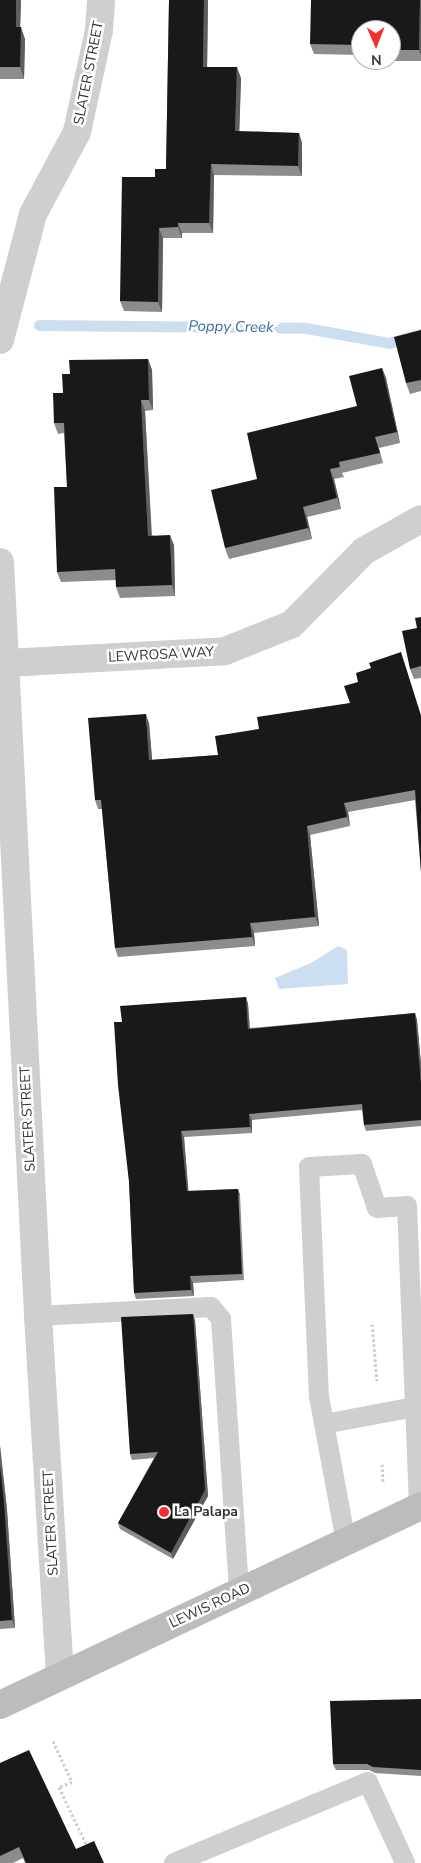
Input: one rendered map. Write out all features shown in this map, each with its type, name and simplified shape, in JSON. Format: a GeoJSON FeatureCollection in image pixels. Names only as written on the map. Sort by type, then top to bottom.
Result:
{"type":"FeatureCollection","features":[{"type":"Feature","properties":{"kind":"main road","name":"LEWIS ROAD"},"geometry":{"type":"LineString","coordinates":[[0,1705],[420,1507]]}},
{"type":"Feature","properties":{"kind":"street","name":"SLATER STREET"},"geometry":{"type":"LineString","coordinates":[[0,340],[33,214],[77,132],[99,30],[101,0]]}},
{"type":"Feature","properties":{"kind":"street","name":"LEWROSA WAY"},"geometry":{"type":"LineString","coordinates":[[6,664],[225,651],[292,624],[364,551],[421,519]]}},
{"type":"Feature","properties":{"kind":"street","name":"SLATER STREET"},"geometry":{"type":"LineString","coordinates":[[0,562],[38,1316],[60,1676]]}},
{"type":"Feature","properties":{"kind":"lane"},"geometry":{"type":"LineString","coordinates":[[346,1542],[319,1397],[309,1166],[362,1164],[376,1208],[407,1206],[420,1507]]}},
{"type":"Feature","properties":{"kind":"lane"},"geometry":{"type":"LineString","coordinates":[[38,1316],[211,1307],[221,1319],[239,1592]]}},
{"type":"Feature","properties":{"kind":"lane"},"geometry":{"type":"LineString","coordinates":[[324,1424],[415,1407]]}},
{"type":"Feature","properties":{"kind":"lane"},"geometry":{"type":"LineString","coordinates":[[174,1863],[368,1782],[405,1863]]}},
{"type":"Feature","properties":{"kind":"path"},"geometry":{"type":"LineString","coordinates":[[372,1324],[376,1381]]}},
{"type":"Feature","properties":{"kind":"path"},"geometry":{"type":"LineString","coordinates":[[382,1464],[383,1484]]}},
{"type":"Feature","properties":{"kind":"path"},"geometry":{"type":"LineString","coordinates":[[52,1740],[72,1782],[59,1787],[90,1852]]}},
{"type":"Feature","properties":{"kind":"water"},"geometry":{"type":"Polygon","coordinates":[[[338,946],[347,950],[348,984],[279,989],[275,978],[311,963],[338,946]]]}},
{"type":"Feature","properties":{"kind":"building"},"geometry":{"type":"Polygon","coordinates":[[[0,0],[16,0],[16,27],[21,27],[20,67],[0,67],[0,0]]]}},
{"type":"Feature","properties":{"kind":"building"},"geometry":{"type":"Polygon","coordinates":[[[169,0],[204,0],[203,67],[237,67],[235,131],[299,133],[298,166],[211,164],[209,223],[178,223],[178,227],[159,228],[158,302],[120,301],[122,177],[155,177],[155,169],[166,169],[169,0]]]}},
{"type":"Feature","properties":{"kind":"building"},"geometry":{"type":"Polygon","coordinates":[[[311,0],[420,0],[419,50],[401,50],[401,20],[351,20],[351,45],[310,44],[311,0]]]}},
{"type":"Feature","properties":{"kind":"building"},"geometry":{"type":"Polygon","coordinates":[[[421,330],[421,380],[406,383],[394,337],[421,330]]]}},
{"type":"Feature","properties":{"kind":"building"},"geometry":{"type":"Polygon","coordinates":[[[148,359],[149,400],[141,400],[148,536],[170,535],[172,585],[116,587],[115,569],[57,572],[54,487],[67,487],[64,423],[54,423],[53,393],[63,393],[62,374],[70,374],[69,360],[148,359]]]}},
{"type":"Feature","properties":{"kind":"building"},"geometry":{"type":"Polygon","coordinates":[[[382,368],[397,432],[375,437],[380,453],[339,462],[340,467],[330,469],[337,498],[303,507],[308,528],[225,548],[211,490],[257,479],[247,433],[357,406],[349,376],[382,368]]]}},
{"type":"Feature","properties":{"kind":"building"},"geometry":{"type":"Polygon","coordinates":[[[421,617],[421,666],[410,669],[402,631],[417,628],[415,618],[421,617]]]}},
{"type":"Feature","properties":{"kind":"building"},"geometry":{"type":"Polygon","coordinates":[[[401,652],[421,716],[421,872],[415,790],[344,803],[347,817],[307,826],[315,917],[250,923],[252,937],[115,948],[101,800],[95,800],[88,718],[146,714],[149,760],[218,755],[215,736],[259,729],[257,717],[350,703],[344,686],[358,682],[356,673],[371,668],[369,663],[401,652]]]}},
{"type":"Feature","properties":{"kind":"building"},"geometry":{"type":"Polygon","coordinates":[[[246,997],[248,1029],[415,1013],[421,1083],[421,1120],[364,1125],[362,1104],[249,1114],[250,1127],[181,1131],[187,1191],[238,1189],[242,1274],[190,1276],[191,1290],[134,1293],[129,1182],[118,1085],[114,1022],[122,1022],[120,1006],[246,997]]]}},
{"type":"Feature","properties":{"kind":"building"},"geometry":{"type":"Polygon","coordinates":[[[193,1314],[205,1490],[171,1553],[118,1523],[158,1452],[130,1454],[121,1317],[193,1314]]]}},
{"type":"Feature","properties":{"kind":"building"},"geometry":{"type":"Polygon","coordinates":[[[0,1465],[12,1620],[0,1621],[0,1465]]]}},
{"type":"Feature","properties":{"kind":"building"},"geometry":{"type":"Polygon","coordinates":[[[421,1699],[421,1770],[373,1767],[367,1764],[333,1764],[330,1701],[421,1699]]]}},
{"type":"Feature","properties":{"kind":"building"},"geometry":{"type":"Polygon","coordinates":[[[29,1750],[76,1849],[94,1841],[104,1863],[26,1863],[19,1847],[0,1856],[0,1763],[29,1750]]]}},
{"type":"Feature","properties":{"kind":"waterway","name":"Poppy Creek"},"geometry":{"type":"LineString","coordinates":[[39,325],[306,328],[389,343],[421,334]]}},
{"type":"Feature","properties":{"kind":"place","name":"La Palapa"},"geometry":{"type":"Point","coordinates":[164,1512]}}]}
